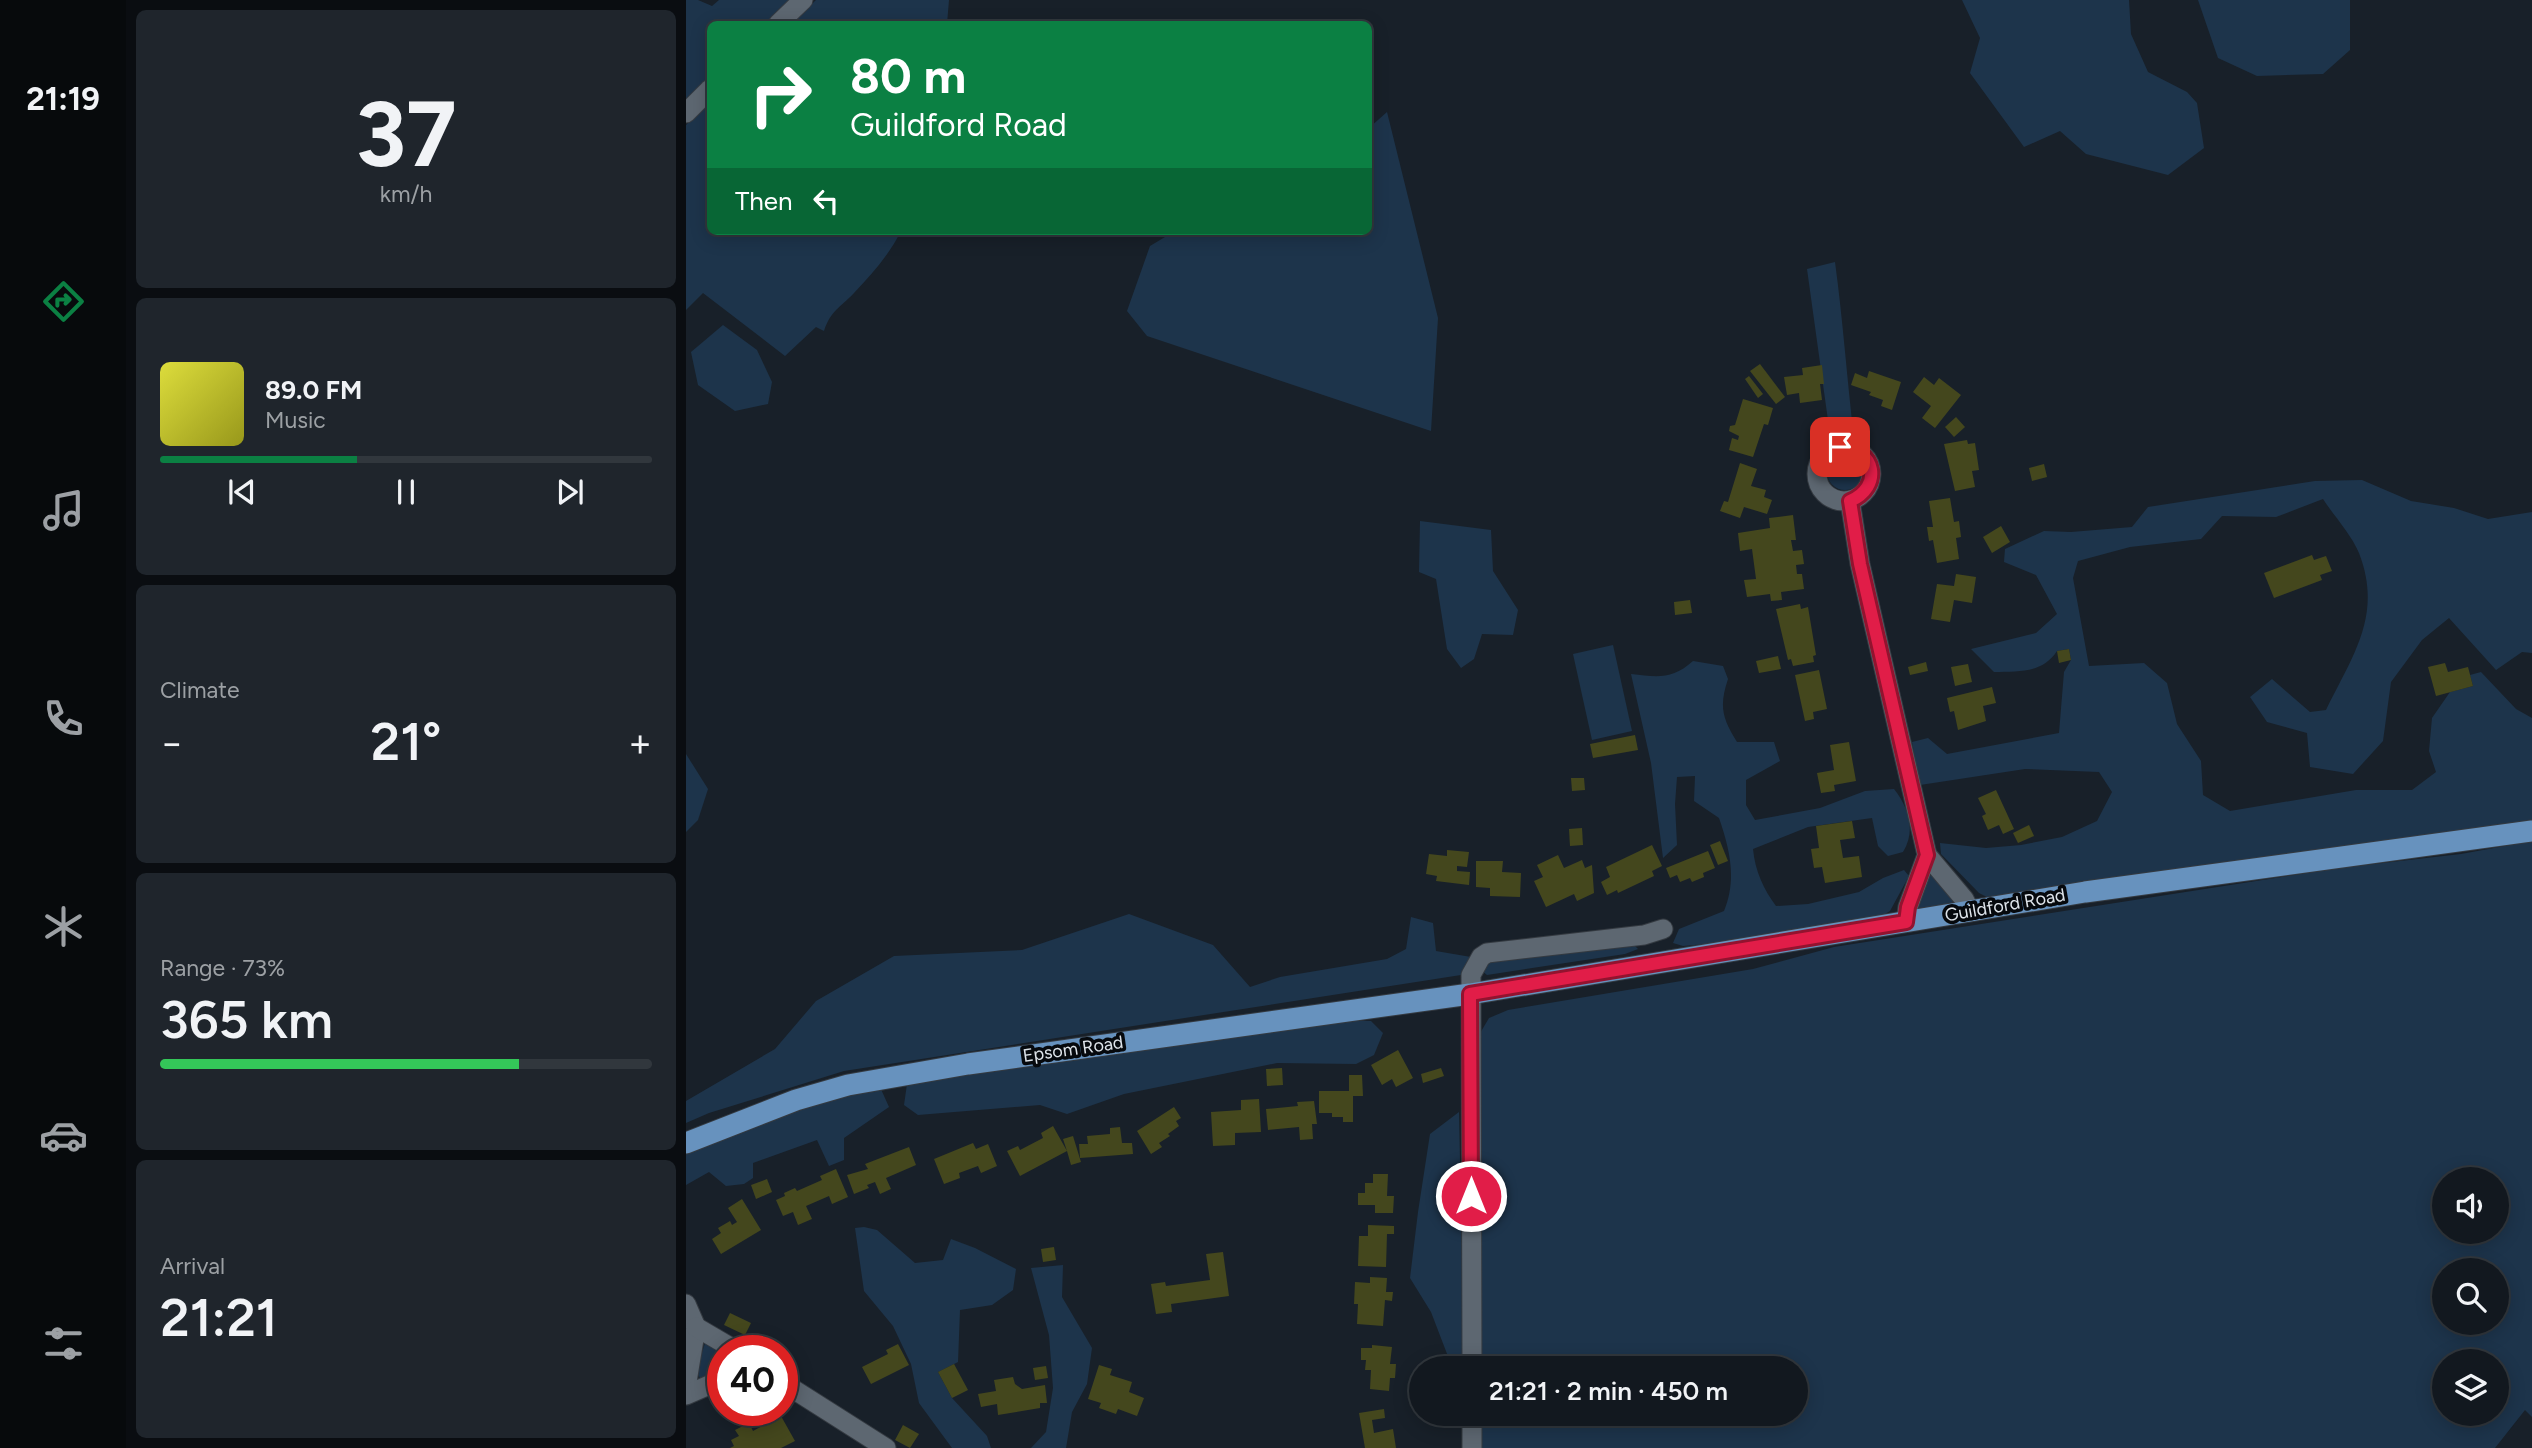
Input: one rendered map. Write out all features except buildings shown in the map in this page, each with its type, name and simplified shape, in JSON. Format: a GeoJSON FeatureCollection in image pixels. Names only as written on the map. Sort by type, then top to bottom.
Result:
{"type":"FeatureCollection","features":[{"type":"Feature","properties":{"kind":"main road","name":"Guildford Road"},"geometry":{"type":"LineString","coordinates":[[1470,994],[2085,892],[2532,831]]}},
{"type":"Feature","properties":{"kind":"main road","name":"Epsom Road"},"geometry":{"type":"LineString","coordinates":[[686,1143],[796,1100],[848,1085],[978,1063],[1470,994]]}},
{"type":"Feature","properties":{"kind":"street"},"geometry":{"type":"LineString","coordinates":[[781,21],[803,0]]}},
{"type":"Feature","properties":{"kind":"street"},"geometry":{"type":"LineString","coordinates":[[686,113],[707,92]]}},
{"type":"Feature","properties":{"kind":"street"},"geometry":{"type":"LineString","coordinates":[[1850,501],[1860,564],[1927,855],[1964,899],[1969,911]]}},
{"type":"Feature","properties":{"kind":"street"},"geometry":{"type":"LineString","coordinates":[[1906,922],[1908,907],[1927,855]]}},
{"type":"Feature","properties":{"kind":"street"},"geometry":{"type":"LineString","coordinates":[[1472,1356],[1471,975],[1486,953],[1644,935],[1663,929]]}},
{"type":"Feature","properties":{"kind":"street"},"geometry":{"type":"LineString","coordinates":[[686,1304],[696,1327],[686,1388]]}},
{"type":"Feature","properties":{"kind":"street"},"geometry":{"type":"LineString","coordinates":[[696,1327],[710,1335]]}},
{"type":"Feature","properties":{"kind":"street"},"geometry":{"type":"LineString","coordinates":[[686,1395],[707,1386]]}},
{"type":"Feature","properties":{"kind":"street"},"geometry":{"type":"LineString","coordinates":[[798,1392],[886,1448]]}},
{"type":"Feature","properties":{"kind":"street"},"geometry":{"type":"LineString","coordinates":[[1472,1426],[1472,1448]]}},
{"type":"Feature","properties":{"kind":"shaded area"},"geometry":{"type":"Polygon","coordinates":[[[686,0],[698,0],[712,6],[719,0],[793,0],[770,21],[707,21],[707,82],[686,102],[686,0]]]}},
{"type":"Feature","properties":{"kind":"shaded area"},"geometry":{"type":"Polygon","coordinates":[[[816,0],[949,0],[947,21],[794,21],[816,0]]]}},
{"type":"Feature","properties":{"kind":"shaded area"},"geometry":{"type":"Polygon","coordinates":[[[1962,0],[2129,0],[2131,34],[2148,72],[2187,92],[2197,103],[2204,148],[2168,175],[2086,154],[2060,131],[2024,147],[1970,73],[1980,38],[1962,0]]]}},
{"type":"Feature","properties":{"kind":"shaded area"},"geometry":{"type":"Polygon","coordinates":[[[2198,0],[2350,0],[2350,50],[2323,74],[2257,76],[2218,58],[2198,0]]]}},
{"type":"Feature","properties":{"kind":"shaded area"},"geometry":{"type":"Polygon","coordinates":[[[707,105],[707,235],[899,235],[874,271],[833,314],[824,331],[816,327],[785,356],[703,293],[686,310],[686,125],[707,105]]]}},
{"type":"Feature","properties":{"kind":"shaded area"},"geometry":{"type":"Polygon","coordinates":[[[1387,112],[1438,318],[1431,431],[1147,336],[1127,311],[1150,246],[1168,235],[1372,235],[1372,125],[1387,112]]]}},
{"type":"Feature","properties":{"kind":"shaded area"},"geometry":{"type":"Polygon","coordinates":[[[1835,262],[1854,438],[1831,442],[1807,269],[1835,262]]]}},
{"type":"Feature","properties":{"kind":"shaded area"},"geometry":{"type":"Polygon","coordinates":[[[723,325],[757,350],[772,382],[768,404],[735,411],[698,385],[691,352],[723,325]]]}},
{"type":"Feature","properties":{"kind":"shaded area"},"geometry":{"type":"Polygon","coordinates":[[[1845,454],[1858,459],[1863,472],[1858,485],[1845,490],[1832,485],[1827,472],[1832,459],[1845,454]]]}},
{"type":"Feature","properties":{"kind":"shaded area"},"geometry":{"type":"Polygon","coordinates":[[[2362,480],[2411,501],[2454,508],[2488,519],[2532,512],[2532,653],[2522,652],[2496,670],[2449,618],[2422,640],[2391,682],[2383,741],[2353,774],[2310,767],[2307,733],[2267,722],[2250,697],[2272,679],[2310,712],[2326,710],[2355,653],[2366,615],[2366,575],[2356,546],[2323,499],[2276,517],[2222,516],[2201,539],[2130,547],[2078,561],[2073,578],[2089,666],[2144,663],[2167,683],[2177,724],[2201,761],[2203,795],[2230,811],[2356,790],[2412,790],[2436,772],[2429,751],[2432,718],[2450,692],[2473,686],[2470,675],[2481,672],[2516,709],[2532,718],[2532,822],[1993,900],[1979,893],[1941,854],[1940,843],[1986,848],[2062,837],[2097,821],[2112,792],[2099,772],[2025,769],[1920,785],[1912,742],[1928,738],[1947,754],[2059,733],[2064,672],[2071,660],[2069,649],[2057,651],[2044,664],[2029,670],[1994,672],[1971,649],[2036,633],[2057,614],[2036,575],[2004,562],[2005,549],[2044,531],[2071,532],[2132,527],[2148,507],[2315,481],[2362,480]]]}},
{"type":"Feature","properties":{"kind":"shaded area"},"geometry":{"type":"Polygon","coordinates":[[[1420,521],[1491,530],[1493,571],[1518,610],[1513,635],[1482,634],[1474,659],[1461,668],[1447,649],[1436,579],[1419,572],[1420,521]]]}},
{"type":"Feature","properties":{"kind":"shaded area"},"geometry":{"type":"Polygon","coordinates":[[[1613,645],[1632,731],[1592,740],[1573,654],[1613,645]]]}},
{"type":"Feature","properties":{"kind":"shaded area"},"geometry":{"type":"Polygon","coordinates":[[[1693,661],[1723,666],[1728,679],[1724,712],[1737,742],[1774,742],[1780,761],[1746,780],[1746,805],[1755,820],[1820,808],[1865,791],[1894,789],[1907,812],[1910,828],[1907,844],[1903,852],[1888,856],[1878,846],[1872,818],[1808,827],[1753,849],[1761,880],[1776,906],[1808,904],[1859,892],[1904,870],[1909,876],[1890,911],[1877,919],[1741,941],[1683,946],[1673,943],[1679,929],[1724,911],[1730,887],[1731,864],[1719,818],[1694,801],[1695,776],[1677,777],[1677,845],[1663,858],[1651,763],[1631,674],[1664,676],[1693,661]]]}},
{"type":"Feature","properties":{"kind":"shaded area"},"geometry":{"type":"Polygon","coordinates":[[[686,754],[708,789],[698,820],[686,832],[686,754]]]}},
{"type":"Feature","properties":{"kind":"shaded area"},"geometry":{"type":"Polygon","coordinates":[[[2532,841],[2532,1417],[2525,1410],[2495,1448],[1479,1448],[1478,1426],[1808,1426],[1808,1356],[1478,1356],[1479,1035],[1489,1018],[1508,1010],[1753,969],[1834,947],[2339,868],[2461,854],[2532,841]]]}},
{"type":"Feature","properties":{"kind":"shaded area"},"geometry":{"type":"Polygon","coordinates":[[[1932,875],[1953,900],[1951,908],[1918,912],[1915,905],[1922,880],[1932,875]]]}},
{"type":"Feature","properties":{"kind":"shaded area"},"geometry":{"type":"Polygon","coordinates":[[[1129,914],[1213,945],[1250,987],[1280,977],[1387,959],[1406,949],[1411,917],[1433,923],[1436,951],[1471,957],[1461,975],[844,1071],[709,1113],[686,1123],[686,1101],[775,1049],[816,1001],[894,956],[1022,950],[1129,914]]]}},
{"type":"Feature","properties":{"kind":"shaded area"},"geometry":{"type":"Polygon","coordinates":[[[1630,941],[1638,949],[1625,954],[1487,975],[1482,971],[1488,958],[1630,941]]]}},
{"type":"Feature","properties":{"kind":"shaded area"},"geometry":{"type":"Polygon","coordinates":[[[1340,1020],[1371,1021],[1383,1033],[1374,1055],[1356,1064],[1277,1063],[1124,1094],[1067,1114],[1040,1105],[918,1115],[904,1105],[907,1084],[982,1069],[1340,1020]]]}},
{"type":"Feature","properties":{"kind":"shaded area"},"geometry":{"type":"Polygon","coordinates":[[[880,1087],[889,1107],[844,1138],[844,1160],[829,1166],[817,1140],[753,1163],[753,1178],[744,1184],[726,1186],[709,1172],[686,1185],[686,1149],[793,1106],[880,1087]]]}},
{"type":"Feature","properties":{"kind":"shaded area"},"geometry":{"type":"Polygon","coordinates":[[[1459,1112],[1464,1355],[1460,1356],[1448,1356],[1431,1312],[1410,1278],[1430,1134],[1459,1112]]]}},
{"type":"Feature","properties":{"kind":"shaded area"},"geometry":{"type":"Polygon","coordinates":[[[855,1228],[877,1230],[915,1263],[943,1260],[951,1239],[1016,1269],[1013,1290],[992,1305],[960,1310],[958,1362],[938,1372],[952,1398],[987,1436],[991,1448],[952,1448],[919,1403],[911,1364],[893,1326],[864,1291],[855,1228]]]}},
{"type":"Feature","properties":{"kind":"shaded area"},"geometry":{"type":"Polygon","coordinates":[[[1063,1265],[1062,1297],[1092,1348],[1087,1384],[1072,1412],[1066,1448],[1031,1448],[1046,1432],[1053,1388],[1049,1335],[1031,1268],[1063,1265]]]}},
{"type":"Feature","properties":{"kind":"shaded area"},"geometry":{"type":"Polygon","coordinates":[[[707,1342],[707,1378],[701,1379],[696,1372],[707,1342]]]}},
{"type":"Feature","properties":{"kind":"route"},"geometry":{"type":"LineString","coordinates":[[1471,1196],[1470,994],[1906,922],[1908,907],[1927,855],[1860,564],[1850,501],[1867,489],[1871,480],[1871,469],[1860,452],[1850,447],[1840,447]]}}]}
